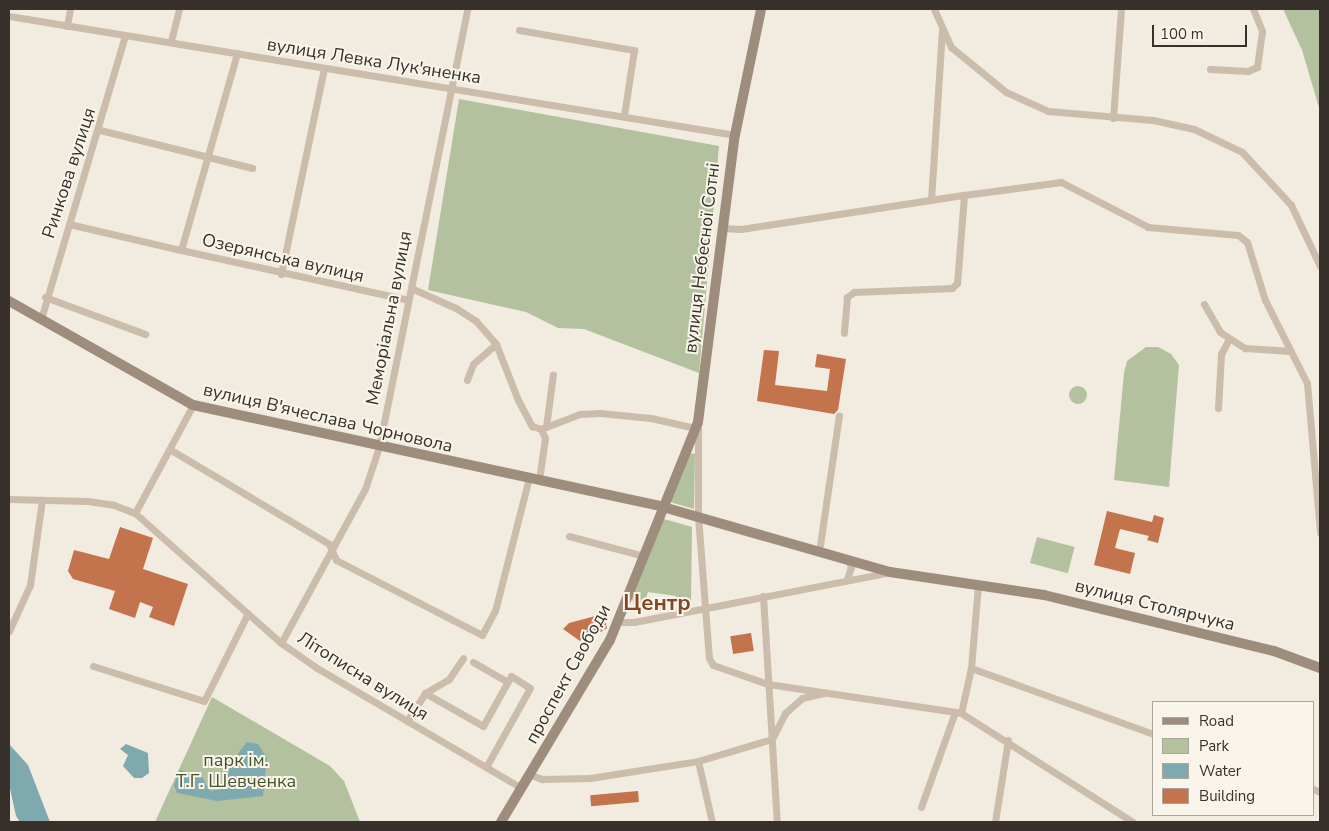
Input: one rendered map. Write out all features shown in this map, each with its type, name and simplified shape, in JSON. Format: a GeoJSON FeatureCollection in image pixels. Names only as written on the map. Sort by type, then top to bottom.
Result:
{"type":"FeatureCollection","features":[{"type":"Feature","properties":{"kind":"street"},"geometry":{"type":"LineString","coordinates":[[67,26],[70,9]]}},
{"type":"Feature","properties":{"kind":"street"},"geometry":{"type":"LineString","coordinates":[[171,41],[179,9]]}},
{"type":"Feature","properties":{"kind":"street","name":"Меморіальна вулиця"},"geometry":{"type":"LineString","coordinates":[[282,643],[365,489],[379,447],[453,90],[467,9]]}},
{"type":"Feature","properties":{"kind":"street","name":"вулиця Небесної Сотні"},"geometry":{"type":"LineString","coordinates":[[663,507],[696,425],[735,135],[761,9]]}},
{"type":"Feature","properties":{"kind":"street"},"geometry":{"type":"LineString","coordinates":[[934,9],[951,47],[1006,92],[1048,110],[1113,118],[1159,121],[1194,128],[1242,152],[1291,205],[1320,266]]}},
{"type":"Feature","properties":{"kind":"street"},"geometry":{"type":"LineString","coordinates":[[1113,118],[1121,9]]}},
{"type":"Feature","properties":{"kind":"street"},"geometry":{"type":"LineString","coordinates":[[1210,69],[1248,71],[1256,67],[1262,31],[1253,9]]}},
{"type":"Feature","properties":{"kind":"street","name":"вулиця Левка Лук'яненка"},"geometry":{"type":"LineString","coordinates":[[9,16],[125,36],[171,41],[453,90],[624,115],[735,135]]}},
{"type":"Feature","properties":{"kind":"street"},"geometry":{"type":"LineString","coordinates":[[931,200],[942,27]]}},
{"type":"Feature","properties":{"kind":"street"},"geometry":{"type":"LineString","coordinates":[[519,30],[634,50],[624,115]]}},
{"type":"Feature","properties":{"kind":"street","name":"Ринкова вулиця"},"geometry":{"type":"LineString","coordinates":[[40,319],[45,297],[100,130],[125,36]]}},
{"type":"Feature","properties":{"kind":"street","name":"Озерянська вулиця"},"geometry":{"type":"LineString","coordinates":[[181,250],[206,156],[237,53]]}},
{"type":"Feature","properties":{"kind":"street"},"geometry":{"type":"LineString","coordinates":[[281,274],[324,68]]}},
{"type":"Feature","properties":{"kind":"street"},"geometry":{"type":"LineString","coordinates":[[100,130],[252,168]]}},
{"type":"Feature","properties":{"kind":"street"},"geometry":{"type":"LineString","coordinates":[[722,228],[741,229],[1061,182],[1148,227],[1238,235],[1247,242],[1265,300],[1306,383],[1320,532]]}},
{"type":"Feature","properties":{"kind":"street"},"geometry":{"type":"LineString","coordinates":[[844,333],[847,297],[854,292],[952,288],[957,283],[964,196]]}},
{"type":"Feature","properties":{"kind":"street","name":"Озерянська вулиця"},"geometry":{"type":"LineString","coordinates":[[69,224],[281,274],[409,300]]}},
{"type":"Feature","properties":{"kind":"street"},"geometry":{"type":"LineString","coordinates":[[411,288],[456,308],[476,321],[496,344],[518,400],[532,426],[544,428],[580,414],[600,413],[696,425],[698,516],[704,606],[712,666],[768,684],[958,712],[1008,740],[1133,822]]}},
{"type":"Feature","properties":{"kind":"street"},"geometry":{"type":"LineString","coordinates":[[45,297],[145,334]]}},
{"type":"Feature","properties":{"kind":"street","name":"вулиця В'ячеслава Чорновола"},"geometry":{"type":"LineString","coordinates":[[9,302],[194,405],[379,447],[663,507]]}},
{"type":"Feature","properties":{"kind":"street"},"geometry":{"type":"LineString","coordinates":[[1204,304],[1229,339],[1245,348],[1290,351]]}},
{"type":"Feature","properties":{"kind":"street"},"geometry":{"type":"LineString","coordinates":[[1218,408],[1221,354],[1229,339]]}},
{"type":"Feature","properties":{"kind":"street"},"geometry":{"type":"LineString","coordinates":[[467,380],[473,364],[496,344]]}},
{"type":"Feature","properties":{"kind":"street"},"geometry":{"type":"LineString","coordinates":[[171,450],[329,544],[336,560],[482,635],[495,611],[546,438],[544,428],[553,374]]}},
{"type":"Feature","properties":{"kind":"street"},"geometry":{"type":"LineString","coordinates":[[9,499],[114,505],[136,513],[194,405]]}},
{"type":"Feature","properties":{"kind":"street"},"geometry":{"type":"LineString","coordinates":[[819,552],[840,415]]}},
{"type":"Feature","properties":{"kind":"street"},"geometry":{"type":"LineString","coordinates":[[9,632],[30,585],[42,500]]}},
{"type":"Feature","properties":{"kind":"street","name":"вулиця Столярчука"},"geometry":{"type":"LineString","coordinates":[[663,507],[890,572],[1054,597],[1274,651],[1320,668]]}},
{"type":"Feature","properties":{"kind":"street","name":"проспект Свободи"},"geometry":{"type":"LineString","coordinates":[[501,822],[520,787],[531,775],[618,622],[663,507]]}},
{"type":"Feature","properties":{"kind":"street","name":"Літописна вулиця"},"geometry":{"type":"LineString","coordinates":[[136,513],[282,643],[407,721],[520,787]]}},
{"type":"Feature","properties":{"kind":"street"},"geometry":{"type":"LineString","coordinates":[[569,536],[644,556]]}},
{"type":"Feature","properties":{"kind":"street"},"geometry":{"type":"LineString","coordinates":[[846,579],[851,566],[848,560]]}},
{"type":"Feature","properties":{"kind":"street"},"geometry":{"type":"LineString","coordinates":[[618,622],[634,622],[704,606],[890,572]]}},
{"type":"Feature","properties":{"kind":"street"},"geometry":{"type":"LineString","coordinates":[[921,807],[958,712],[971,668],[978,586]]}},
{"type":"Feature","properties":{"kind":"street"},"geometry":{"type":"LineString","coordinates":[[763,596],[777,822]]}},
{"type":"Feature","properties":{"kind":"street"},"geometry":{"type":"LineString","coordinates":[[93,666],[204,701],[248,613]]}},
{"type":"Feature","properties":{"kind":"street"},"geometry":{"type":"LineString","coordinates":[[407,721],[426,693],[449,679],[463,658]]}},
{"type":"Feature","properties":{"kind":"street"},"geometry":{"type":"LineString","coordinates":[[474,662],[507,682]]}},
{"type":"Feature","properties":{"kind":"street"},"geometry":{"type":"LineString","coordinates":[[971,668],[1152,734]]}},
{"type":"Feature","properties":{"kind":"street"},"geometry":{"type":"LineString","coordinates":[[426,693],[482,726],[511,676],[530,688],[486,767]]}},
{"type":"Feature","properties":{"kind":"street"},"geometry":{"type":"LineString","coordinates":[[531,775],[542,780],[590,778],[698,762],[772,739],[785,713],[802,698],[825,692]]}},
{"type":"Feature","properties":{"kind":"street"},"geometry":{"type":"LineString","coordinates":[[995,822],[1008,740]]}},
{"type":"Feature","properties":{"kind":"street"},"geometry":{"type":"LineString","coordinates":[[698,762],[712,822]]}},
{"type":"Feature","properties":{"kind":"green space"},"geometry":{"type":"Polygon","coordinates":[[[1283,9],[1320,9],[1320,111],[1302,50],[1283,9]]]}},
{"type":"Feature","properties":{"kind":"green space"},"geometry":{"type":"Polygon","coordinates":[[[459,99],[719,146],[699,373],[584,329],[558,328],[526,312],[428,290],[459,99]]]}},
{"type":"Feature","properties":{"kind":"green space"},"geometry":{"type":"Polygon","coordinates":[[[1146,347],[1158,347],[1171,354],[1179,365],[1169,487],[1114,480],[1124,373],[1127,361],[1146,347]]]}},
{"type":"Feature","properties":{"kind":"green space"},"geometry":{"type":"Polygon","coordinates":[[[1078,386],[1084,389],[1087,395],[1084,401],[1078,404],[1072,401],[1069,395],[1072,389],[1078,386]]]}},
{"type":"Feature","properties":{"kind":"green space"},"geometry":{"type":"Polygon","coordinates":[[[689,453],[695,454],[694,509],[670,502],[689,453]]]}},
{"type":"Feature","properties":{"kind":"green space"},"geometry":{"type":"Polygon","coordinates":[[[664,519],[692,527],[691,602],[680,605],[676,596],[648,592],[645,602],[634,605],[632,598],[664,519]]]}},
{"type":"Feature","properties":{"kind":"green space"},"geometry":{"type":"Polygon","coordinates":[[[1037,537],[1075,547],[1068,573],[1030,563],[1037,537]]]}},
{"type":"Feature","properties":{"kind":"green space","name":"парк ім. Т.Г. Шевченка"},"geometry":{"type":"Polygon","coordinates":[[[212,697],[330,766],[344,781],[360,822],[155,822],[212,697]]]}},
{"type":"Feature","properties":{"kind":"water"},"geometry":{"type":"Polygon","coordinates":[[[247,742],[258,744],[267,758],[263,796],[217,801],[177,793],[174,785],[180,770],[202,777],[210,791],[223,789],[232,761],[247,742]]]}},
{"type":"Feature","properties":{"kind":"water"},"geometry":{"type":"Polygon","coordinates":[[[9,744],[28,765],[50,822],[20,822],[16,816],[9,784],[9,744]]]}},
{"type":"Feature","properties":{"kind":"water"},"geometry":{"type":"Polygon","coordinates":[[[126,744],[148,753],[149,773],[142,778],[134,778],[123,766],[128,755],[120,749],[126,744]]]}},
{"type":"Feature","properties":{"kind":"building"},"geometry":{"type":"Polygon","coordinates":[[[764,350],[779,351],[775,385],[827,391],[830,369],[815,367],[817,354],[846,359],[838,410],[834,414],[757,401],[764,350]]]}},
{"type":"Feature","properties":{"kind":"building"},"geometry":{"type":"Polygon","coordinates":[[[1107,511],[1152,522],[1154,515],[1164,518],[1158,543],[1147,540],[1149,536],[1120,529],[1115,548],[1135,553],[1130,574],[1094,565],[1107,511]]]}},
{"type":"Feature","properties":{"kind":"building"},"geometry":{"type":"Polygon","coordinates":[[[120,527],[153,538],[143,569],[188,584],[174,626],[149,617],[153,607],[140,602],[135,618],[109,609],[115,591],[73,579],[68,571],[74,550],[109,559],[120,527]]]}},
{"type":"Feature","properties":{"kind":"building"},"geometry":{"type":"Polygon","coordinates":[[[603,614],[607,628],[592,637],[587,634],[580,641],[563,629],[569,623],[603,614]]]}},
{"type":"Feature","properties":{"kind":"building"},"geometry":{"type":"Polygon","coordinates":[[[751,633],[754,651],[733,654],[730,636],[751,633]]]}},
{"type":"Feature","properties":{"kind":"building"},"geometry":{"type":"Polygon","coordinates":[[[638,791],[639,802],[591,806],[590,795],[638,791]]]}},
{"type":"Feature","properties":{"kind":"district","name":"Центр"},"geometry":{"type":"Point","coordinates":[657,604]}}]}
